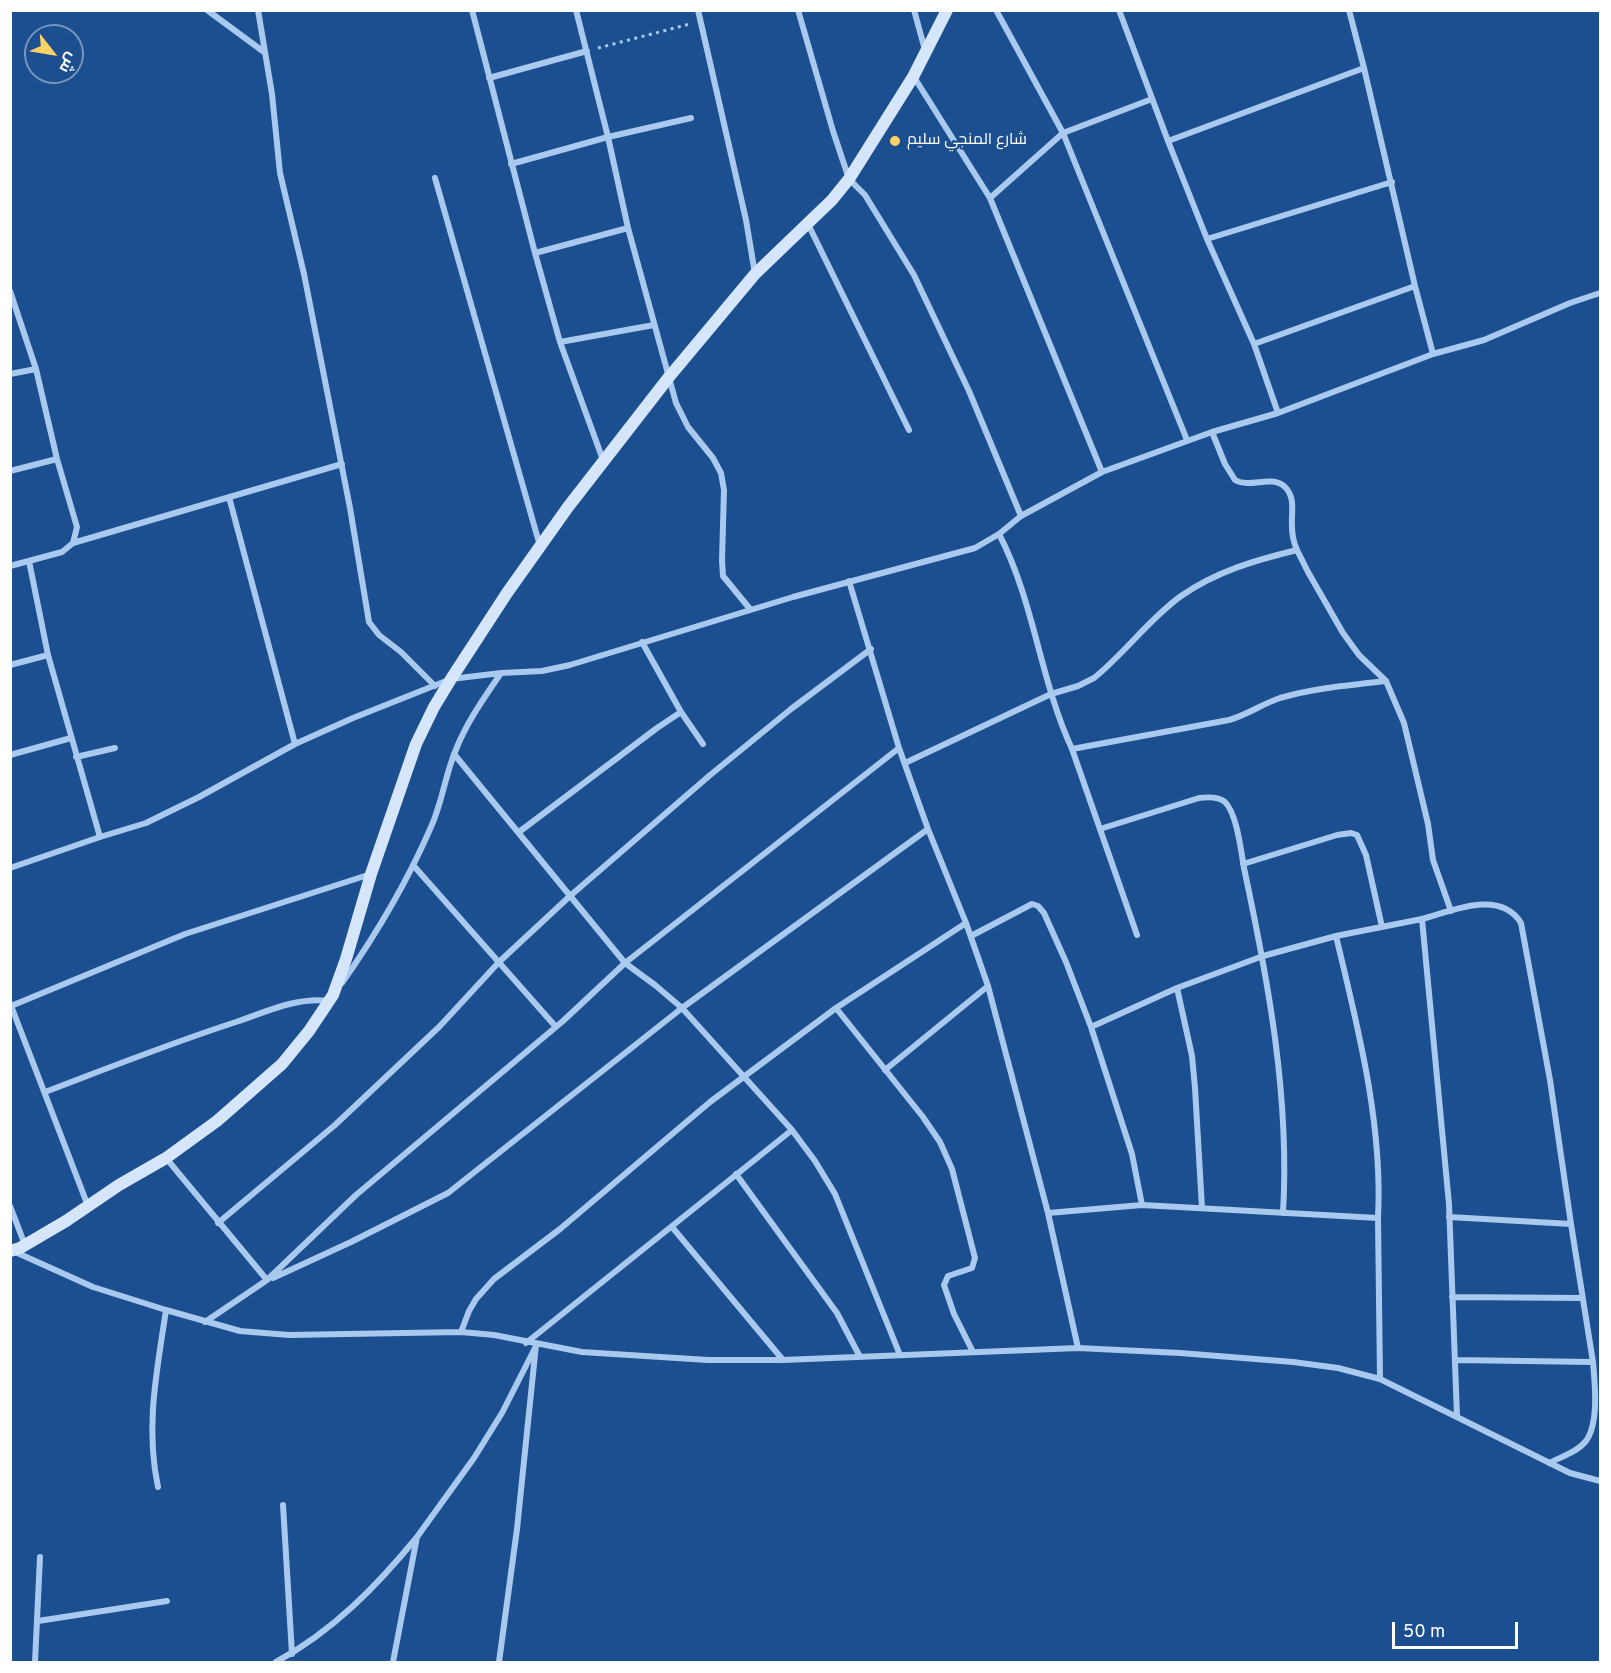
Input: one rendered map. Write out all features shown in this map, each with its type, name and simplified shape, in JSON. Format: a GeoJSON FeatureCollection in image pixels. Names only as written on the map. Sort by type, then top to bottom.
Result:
{"type":"FeatureCollection","features":[{"type":"Feature","properties":{"kind":"street"},"geometry":{"type":"LineString","coordinates":[[207,10],[264,52]]}},
{"type":"Feature","properties":{"kind":"street"},"geometry":{"type":"LineString","coordinates":[[258,10],[272,94],[280,173],[304,274],[342,464],[369,622],[379,635],[401,652],[435,686]]}},
{"type":"Feature","properties":{"kind":"street"},"geometry":{"type":"LineString","coordinates":[[472,10],[535,253],[561,342],[603,460]]}},
{"type":"Feature","properties":{"kind":"street"},"geometry":{"type":"LineString","coordinates":[[576,10],[628,228],[681,416],[713,458],[721,473],[724,490],[723,576],[750,609]]}},
{"type":"Feature","properties":{"kind":"street"},"geometry":{"type":"LineString","coordinates":[[698,10],[746,220],[756,274]]}},
{"type":"Feature","properties":{"kind":"street"},"geometry":{"type":"LineString","coordinates":[[798,10],[849,179],[865,195],[914,275],[969,391],[1021,516]]}},
{"type":"Feature","properties":{"kind":"street"},"geometry":{"type":"LineString","coordinates":[[914,10],[926,52]]}},
{"type":"Feature","properties":{"kind":"street"},"geometry":{"type":"LineString","coordinates":[[331,998],[416,744],[451,679],[540,546],[603,460],[669,377],[756,274],[832,200],[849,179],[914,77],[947,10]]}},
{"type":"Feature","properties":{"kind":"street"},"geometry":{"type":"LineString","coordinates":[[996,10],[1063,133],[1187,440]]}},
{"type":"Feature","properties":{"kind":"street"},"geometry":{"type":"LineString","coordinates":[[1119,10],[1207,239],[1254,344],[1278,413]]}},
{"type":"Feature","properties":{"kind":"street"},"geometry":{"type":"LineString","coordinates":[[1349,10],[1433,354]]}},
{"type":"Feature","properties":{"kind":"street"},"geometry":{"type":"LineString","coordinates":[[489,78],[587,51]]}},
{"type":"Feature","properties":{"kind":"street"},"geometry":{"type":"LineString","coordinates":[[1168,141],[1364,68]]}},
{"type":"Feature","properties":{"kind":"street"},"geometry":{"type":"LineString","coordinates":[[914,77],[990,198],[1102,472]]}},
{"type":"Feature","properties":{"kind":"street"},"geometry":{"type":"LineString","coordinates":[[990,198],[1063,133],[1152,99]]}},
{"type":"Feature","properties":{"kind":"street"},"geometry":{"type":"LineString","coordinates":[[511,164],[608,137],[691,118]]}},
{"type":"Feature","properties":{"kind":"street"},"geometry":{"type":"LineString","coordinates":[[435,178],[540,546]]}},
{"type":"Feature","properties":{"kind":"street"},"geometry":{"type":"LineString","coordinates":[[1207,239],[1392,182]]}},
{"type":"Feature","properties":{"kind":"street"},"geometry":{"type":"LineString","coordinates":[[808,224],[909,430]]}},
{"type":"Feature","properties":{"kind":"street"},"geometry":{"type":"LineString","coordinates":[[535,253],[628,228]]}},
{"type":"Feature","properties":{"kind":"street"},"geometry":{"type":"LineString","coordinates":[[1254,344],[1415,286]]}},
{"type":"Feature","properties":{"kind":"street"},"geometry":{"type":"LineString","coordinates":[[10,291],[36,369],[57,459],[77,527],[73,543]]}},
{"type":"Feature","properties":{"kind":"street"},"geometry":{"type":"LineString","coordinates":[[10,868],[146,823],[296,744],[353,718],[451,679],[542,671],[570,665],[750,609],[964,551],[984,543],[1021,516],[1102,472],[1187,440],[1278,413],[1433,354],[1484,340],[1570,303],[1600,293]]}},
{"type":"Feature","properties":{"kind":"street"},"geometry":{"type":"LineString","coordinates":[[561,342],[654,325]]}},
{"type":"Feature","properties":{"kind":"street"},"geometry":{"type":"LineString","coordinates":[[10,374],[36,369]]}},
{"type":"Feature","properties":{"kind":"street"},"geometry":{"type":"LineString","coordinates":[[1212,432],[1225,464],[1235,480],[1247,485],[1273,481],[1280,483],[1289,492],[1292,501],[1293,540],[1308,573],[1343,633],[1359,655],[1386,681],[1404,723],[1428,824],[1433,860],[1451,911]]}},
{"type":"Feature","properties":{"kind":"street"},"geometry":{"type":"LineString","coordinates":[[10,471],[57,459]]}},
{"type":"Feature","properties":{"kind":"street"},"geometry":{"type":"LineString","coordinates":[[10,567],[62,552],[73,543],[342,464]]}},
{"type":"Feature","properties":{"kind":"street"},"geometry":{"type":"LineString","coordinates":[[229,497],[296,744]]}},
{"type":"Feature","properties":{"kind":"street"},"geometry":{"type":"LineString","coordinates":[[999,534],[1014,567],[1060,723],[1072,749],[1137,935]]}},
{"type":"Feature","properties":{"kind":"street"},"geometry":{"type":"LineString","coordinates":[[905,763],[1051,694],[1078,686],[1094,678],[1180,596],[1207,580],[1248,562],[1297,550]]}},
{"type":"Feature","properties":{"kind":"street"},"geometry":{"type":"LineString","coordinates":[[29,561],[48,655],[100,837]]}},
{"type":"Feature","properties":{"kind":"street"},"geometry":{"type":"LineString","coordinates":[[849,581],[871,648],[899,748],[988,986],[1048,1214],[1078,1348]]}},
{"type":"Feature","properties":{"kind":"street"},"geometry":{"type":"LineString","coordinates":[[642,642],[681,712],[703,744]]}},
{"type":"Feature","properties":{"kind":"street"},"geometry":{"type":"LineString","coordinates":[[218,1223],[335,1125],[440,1026],[499,962],[570,896],[718,769],[871,648]]}},
{"type":"Feature","properties":{"kind":"street"},"geometry":{"type":"LineString","coordinates":[[10,665],[48,655]]}},
{"type":"Feature","properties":{"kind":"street"},"geometry":{"type":"LineString","coordinates":[[12,1251],[166,1158],[217,1121],[282,1064],[309,1031],[384,915],[432,825],[454,754],[477,708],[501,673]]}},
{"type":"Feature","properties":{"kind":"street"},"geometry":{"type":"LineString","coordinates":[[1072,749],[1229,720],[1241,717],[1279,698],[1303,692],[1386,681]]}},
{"type":"Feature","properties":{"kind":"street"},"geometry":{"type":"LineString","coordinates":[[519,832],[681,712]]}},
{"type":"Feature","properties":{"kind":"street"},"geometry":{"type":"LineString","coordinates":[[10,754],[71,738]]}},
{"type":"Feature","properties":{"kind":"street"},"geometry":{"type":"LineString","coordinates":[[76,757],[115,748]]}},
{"type":"Feature","properties":{"kind":"street"},"geometry":{"type":"LineString","coordinates":[[205,1322],[267,1280],[356,1195],[556,1027],[625,963],[899,748]]}},
{"type":"Feature","properties":{"kind":"street"},"geometry":{"type":"LineString","coordinates":[[454,754],[625,963],[682,1008],[792,1130],[821,1169],[835,1194],[900,1354]]}},
{"type":"Feature","properties":{"kind":"street"},"geometry":{"type":"LineString","coordinates":[[1100,829],[1198,798],[1220,799],[1226,803],[1231,812],[1263,956],[1278,1063],[1285,1138],[1283,1213]]}},
{"type":"Feature","properties":{"kind":"street"},"geometry":{"type":"LineString","coordinates":[[267,1280],[351,1242],[448,1193],[682,1008],[928,829]]}},
{"type":"Feature","properties":{"kind":"street"},"geometry":{"type":"LineString","coordinates":[[1243,864],[1336,835],[1351,833],[1357,835],[1366,855],[1382,927]]}},
{"type":"Feature","properties":{"kind":"street"},"geometry":{"type":"LineString","coordinates":[[412,865],[556,1027]]}},
{"type":"Feature","properties":{"kind":"street"},"geometry":{"type":"LineString","coordinates":[[88,1207],[11,1004],[185,934],[371,874]]}},
{"type":"Feature","properties":{"kind":"street"},"geometry":{"type":"LineString","coordinates":[[971,936],[1032,904],[1038,906],[1044,913],[1058,941],[1091,1027],[1129,1143],[1138,1177],[1142,1205]]}},
{"type":"Feature","properties":{"kind":"street"},"geometry":{"type":"LineString","coordinates":[[1091,1027],[1177,988],[1263,956],[1336,936],[1480,905],[1497,905],[1511,911],[1521,923],[1550,1080],[1595,1385],[1591,1430],[1585,1442],[1573,1452],[1549,1463]]}},
{"type":"Feature","properties":{"kind":"street"},"geometry":{"type":"LineString","coordinates":[[1422,919],[1449,1217],[1457,1416]]}},
{"type":"Feature","properties":{"kind":"street"},"geometry":{"type":"LineString","coordinates":[[461,1332],[472,1305],[494,1279],[560,1229],[710,1102],[836,1008],[966,923]]}},
{"type":"Feature","properties":{"kind":"street"},"geometry":{"type":"LineString","coordinates":[[1336,936],[1351,998],[1378,1150],[1380,1379]]}},
{"type":"Feature","properties":{"kind":"street"},"geometry":{"type":"LineString","coordinates":[[885,1070],[988,986]]}},
{"type":"Feature","properties":{"kind":"street"},"geometry":{"type":"LineString","coordinates":[[1177,988],[1192,1056],[1196,1088],[1202,1208]]}},
{"type":"Feature","properties":{"kind":"street"},"geometry":{"type":"LineString","coordinates":[[45,1092],[200,1034],[296,1002],[331,998]]}},
{"type":"Feature","properties":{"kind":"street"},"geometry":{"type":"LineString","coordinates":[[836,1008],[923,1117],[940,1142],[952,1168],[966,1217],[975,1265],[948,1276],[944,1285],[954,1314],[973,1352]]}},
{"type":"Feature","properties":{"kind":"street"},"geometry":{"type":"LineString","coordinates":[[526,1343],[792,1130]]}},
{"type":"Feature","properties":{"kind":"street"},"geometry":{"type":"LineString","coordinates":[[166,1158],[267,1280]]}},
{"type":"Feature","properties":{"kind":"street"},"geometry":{"type":"LineString","coordinates":[[736,1174],[837,1313],[859,1355]]}},
{"type":"Feature","properties":{"kind":"street"},"geometry":{"type":"LineString","coordinates":[[1048,1214],[1142,1205],[1378,1218]]}},
{"type":"Feature","properties":{"kind":"street"},"geometry":{"type":"LineString","coordinates":[[10,1206],[25,1245]]}},
{"type":"Feature","properties":{"kind":"street"},"geometry":{"type":"LineString","coordinates":[[1449,1217],[1571,1224]]}},
{"type":"Feature","properties":{"kind":"street"},"geometry":{"type":"LineString","coordinates":[[672,1227],[783,1360]]}},
{"type":"Feature","properties":{"kind":"street"},"geometry":{"type":"LineString","coordinates":[[12,1251],[93,1287],[205,1322],[240,1330],[289,1335],[461,1332],[494,1335],[536,1345],[582,1352],[646,1358],[783,1360],[859,1355],[1078,1348],[1180,1353],[1338,1368],[1380,1379],[1570,1473],[1598,1480],[1600,1474]]}},
{"type":"Feature","properties":{"kind":"street"},"geometry":{"type":"LineString","coordinates":[[1452,1297],[1582,1298]]}},
{"type":"Feature","properties":{"kind":"street"},"geometry":{"type":"LineString","coordinates":[[158,1487],[152,1447],[152,1414],[166,1310]]}},
{"type":"Feature","properties":{"kind":"street"},"geometry":{"type":"LineString","coordinates":[[276,1662],[292,1654],[342,1617],[384,1577],[474,1458],[502,1413],[536,1345]]}},
{"type":"Feature","properties":{"kind":"street"},"geometry":{"type":"LineString","coordinates":[[499,1662],[517,1529],[536,1345]]}},
{"type":"Feature","properties":{"kind":"street"},"geometry":{"type":"LineString","coordinates":[[1455,1360],[1593,1362]]}},
{"type":"Feature","properties":{"kind":"street"},"geometry":{"type":"LineString","coordinates":[[283,1505],[292,1654]]}},
{"type":"Feature","properties":{"kind":"street"},"geometry":{"type":"LineString","coordinates":[[393,1662],[417,1536]]}},
{"type":"Feature","properties":{"kind":"street"},"geometry":{"type":"LineString","coordinates":[[35,1662],[40,1557]]}},
{"type":"Feature","properties":{"kind":"street"},"geometry":{"type":"LineString","coordinates":[[38,1621],[167,1601]]}},
{"type":"Feature","properties":{"kind":"path"},"geometry":{"type":"LineString","coordinates":[[587,51],[701,22]]}},
{"type":"Feature","properties":{"kind":"place","name":"شارع المنجي سليم"},"geometry":{"type":"Point","coordinates":[895,141]}}]}
